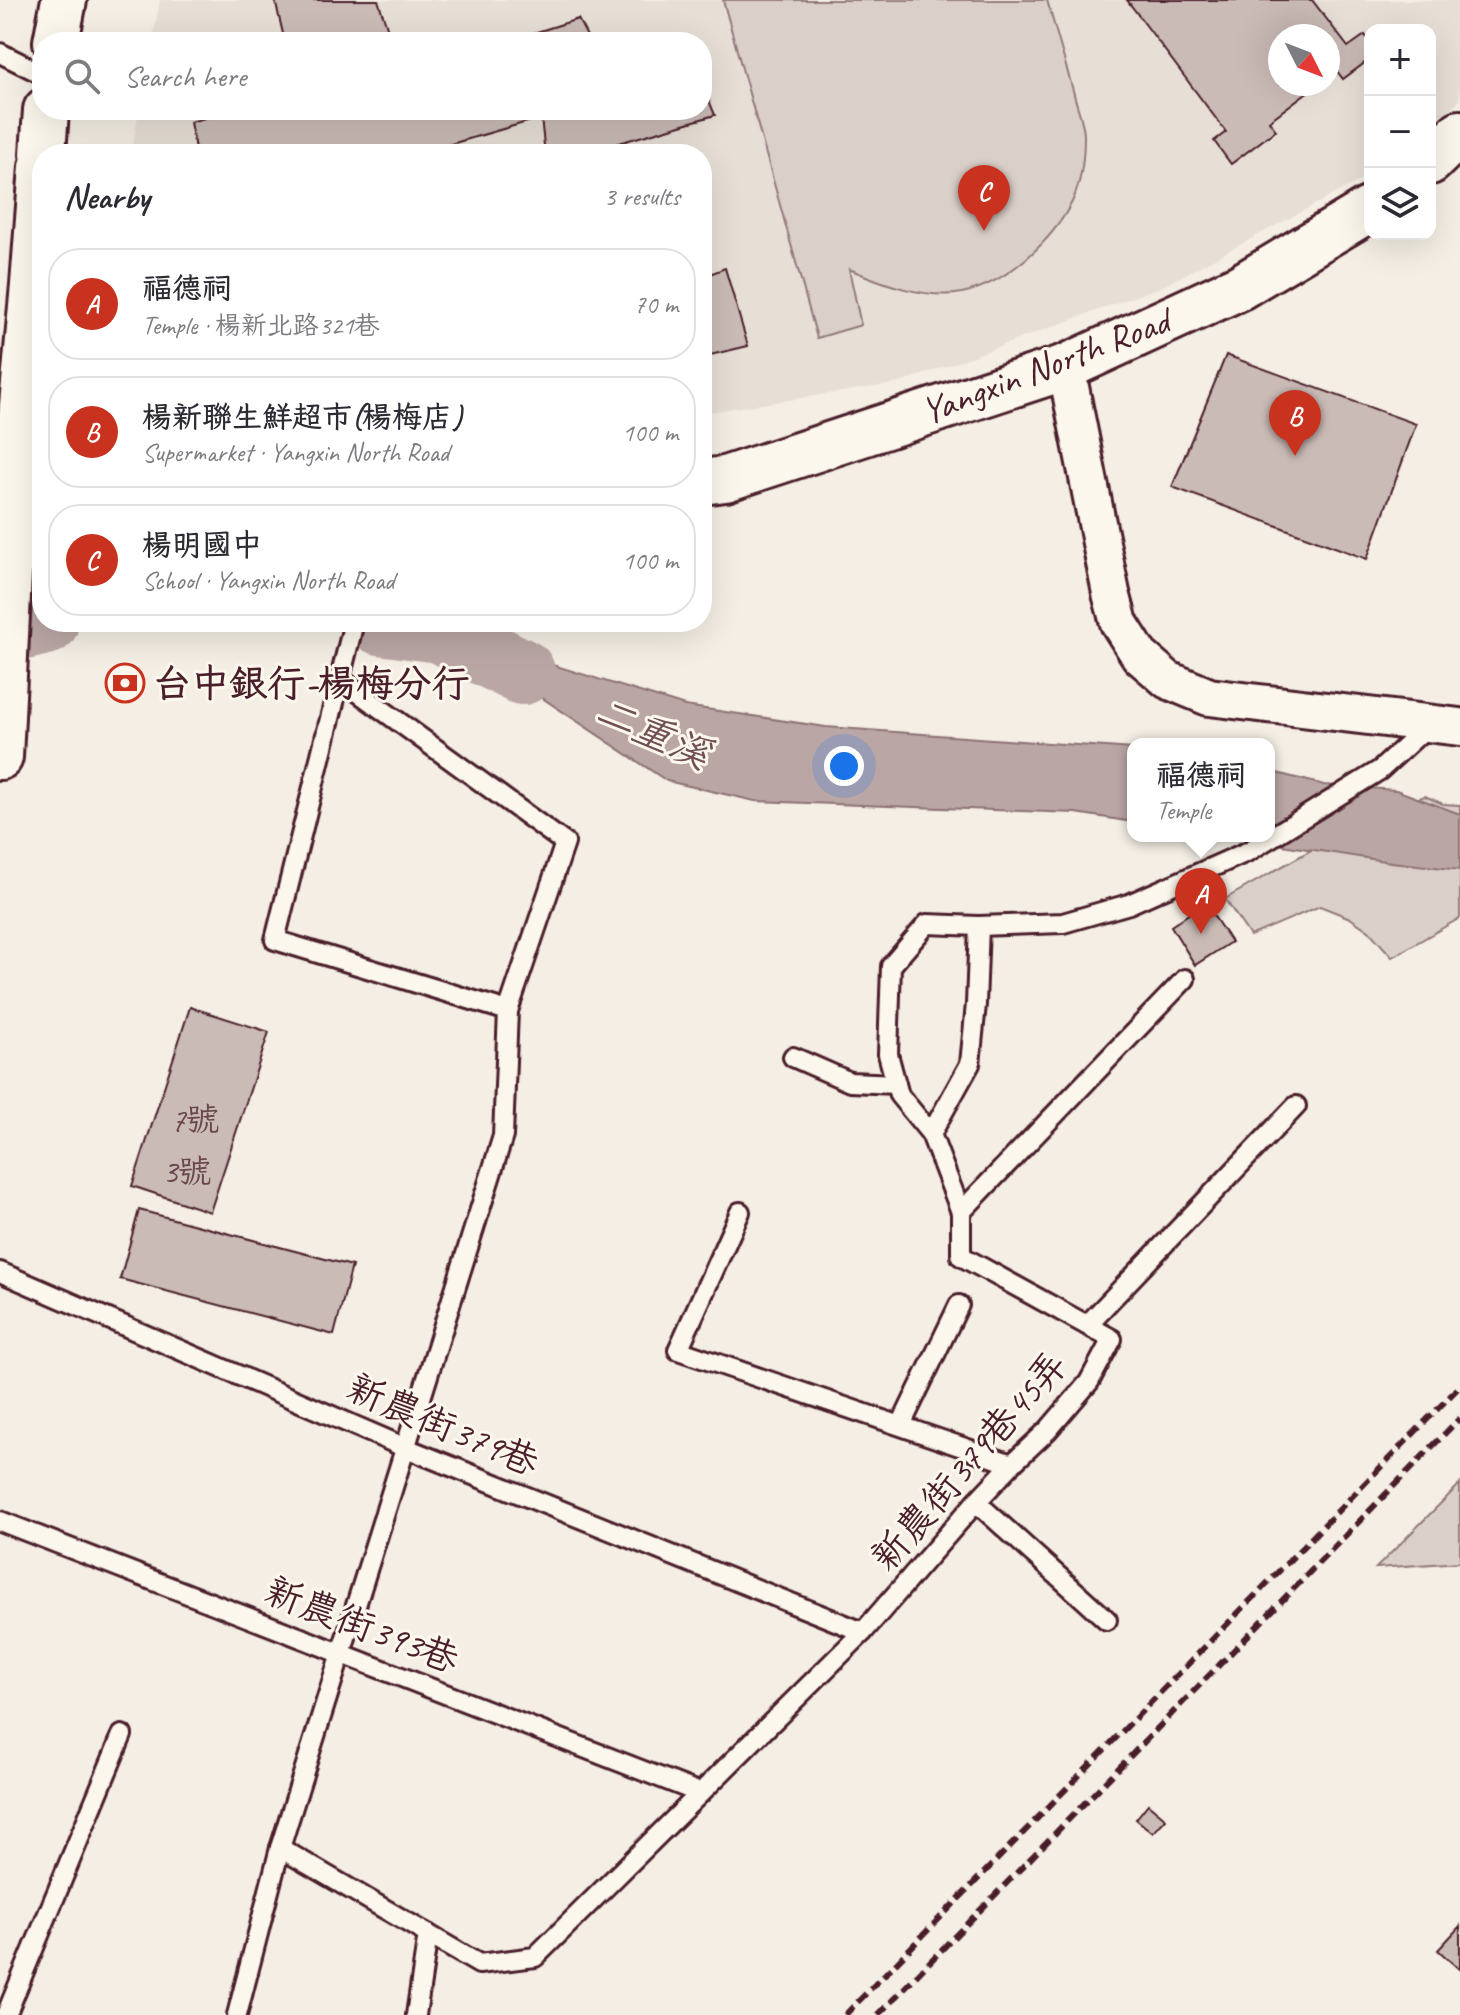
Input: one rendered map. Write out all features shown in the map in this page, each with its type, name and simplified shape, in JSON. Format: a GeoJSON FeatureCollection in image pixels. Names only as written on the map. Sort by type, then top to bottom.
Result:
{"type":"FeatureCollection","features":[{"type":"Feature","properties":{"kind":"street"},"geometry":{"type":"LineString","coordinates":[[58,32],[64,0]]}},
{"type":"Feature","properties":{"kind":"street"},"geometry":{"type":"LineString","coordinates":[[44,144],[45,120]]}},
{"type":"Feature","properties":{"kind":"street"},"geometry":{"type":"LineString","coordinates":[[1436,156],[1460,133]]}},
{"type":"Feature","properties":{"kind":"street","name":"Yangxin North Road"},"geometry":{"type":"LineString","coordinates":[[712,481],[1066,367],[1240,287],[1364,213]]}},
{"type":"Feature","properties":{"kind":"street"},"geometry":{"type":"LineString","coordinates":[[0,757],[32,299]]}},
{"type":"Feature","properties":{"kind":"street"},"geometry":{"type":"LineString","coordinates":[[1066,367],[1111,593],[1119,623],[1140,656],[1168,680],[1209,697],[1445,726]]}},
{"type":"Feature","properties":{"kind":"lane"},"geometry":{"type":"LineString","coordinates":[[0,53],[32,69]]}},
{"type":"Feature","properties":{"kind":"lane"},"geometry":{"type":"LineString","coordinates":[[352,632],[275,940],[508,1011]]}},
{"type":"Feature","properties":{"kind":"lane"},"geometry":{"type":"LineString","coordinates":[[237,2015],[280,1848],[503,1136],[508,1011],[565,843],[340,679]]}},
{"type":"Feature","properties":{"kind":"lane"},"geometry":{"type":"LineString","coordinates":[[1275,835],[1445,726]]}},
{"type":"Feature","properties":{"kind":"lane"},"geometry":{"type":"LineString","coordinates":[[931,1134],[970,1064],[979,926],[1063,923],[1129,904],[1264,842]]}},
{"type":"Feature","properties":{"kind":"lane","name":"新農街379巷45弄"},"geometry":{"type":"LineString","coordinates":[[280,1848],[479,1964],[535,1957],[863,1632],[976,1502],[1048,1430],[1089,1382],[1112,1339],[961,1256],[961,1212],[931,1134],[899,1095],[888,1054],[891,966],[927,924],[979,926]]}},
{"type":"Feature","properties":{"kind":"lane"},"geometry":{"type":"LineString","coordinates":[[961,1212],[1185,979]]}},
{"type":"Feature","properties":{"kind":"lane"},"geometry":{"type":"LineString","coordinates":[[793,1057],[850,1082],[896,1084]]}},
{"type":"Feature","properties":{"kind":"lane"},"geometry":{"type":"LineString","coordinates":[[1087,1325],[1296,1106]]}},
{"type":"Feature","properties":{"kind":"lane"},"geometry":{"type":"LineString","coordinates":[[740,1212],[678,1350],[1012,1464]]}},
{"type":"Feature","properties":{"kind":"lane","name":"新農街379巷"},"geometry":{"type":"LineString","coordinates":[[0,1272],[406,1448],[863,1632]]}},
{"type":"Feature","properties":{"kind":"lane"},"geometry":{"type":"LineString","coordinates":[[901,1425],[959,1305]]}},
{"type":"Feature","properties":{"kind":"lane"},"geometry":{"type":"LineString","coordinates":[[976,1502],[1107,1620]]}},
{"type":"Feature","properties":{"kind":"lane","name":"新農街393巷"},"geometry":{"type":"LineString","coordinates":[[0,1521],[700,1793]]}},
{"type":"Feature","properties":{"kind":"lane"},"geometry":{"type":"LineString","coordinates":[[6,2015],[122,1735]]}},
{"type":"Feature","properties":{"kind":"lane"},"geometry":{"type":"LineString","coordinates":[[416,2015],[428,1934]]}},
{"type":"Feature","properties":{"kind":"shaded area"},"geometry":{"type":"Polygon","coordinates":[[[160,0],[1460,0],[1460,100],[1436,121],[1436,24],[1364,24],[1364,178],[1163,286],[900,383],[712,411],[712,144],[133,144],[137,120],[712,120],[712,32],[154,32],[160,0]]]}},
{"type":"Feature","properties":{"kind":"shaded area"},"geometry":{"type":"Polygon","coordinates":[[[723,0],[1047,0],[1084,131],[1080,178],[1063,217],[1040,246],[1011,271],[979,288],[962,293],[919,292],[890,285],[849,269],[861,325],[817,338],[723,0]]]}},
{"type":"Feature","properties":{"kind":"shaded area"},"geometry":{"type":"Polygon","coordinates":[[[1425,796],[1443,804],[1460,805],[1460,918],[1392,957],[1369,931],[1350,918],[1320,906],[1250,936],[1225,899],[1383,809],[1425,796]]]}},
{"type":"Feature","properties":{"kind":"shaded area"},"geometry":{"type":"Polygon","coordinates":[[[1460,1484],[1460,1562],[1376,1568],[1460,1484]]]}},
{"type":"Feature","properties":{"kind":"water"},"geometry":{"type":"Polygon","coordinates":[[[443,632],[685,706],[826,727],[1127,749],[1127,821],[1076,813],[755,801],[667,781],[443,632]]]}},
{"type":"Feature","properties":{"kind":"water"},"geometry":{"type":"Polygon","coordinates":[[[1275,773],[1324,785],[1396,790],[1460,814],[1460,870],[1263,842],[1275,842],[1275,773]]]}},
{"type":"Feature","properties":{"kind":"building"},"geometry":{"type":"Polygon","coordinates":[[[275,0],[378,0],[389,32],[283,32],[275,0]]]}},
{"type":"Feature","properties":{"kind":"building"},"geometry":{"type":"Polygon","coordinates":[[[1127,0],[1312,0],[1330,24],[1268,24],[1268,96],[1302,96],[1269,121],[1276,130],[1231,164],[1214,141],[1226,132],[1127,0]]]}},
{"type":"Feature","properties":{"kind":"building"},"geometry":{"type":"Polygon","coordinates":[[[578,19],[585,32],[537,32],[578,19]]]}},
{"type":"Feature","properties":{"kind":"building"},"geometry":{"type":"Polygon","coordinates":[[[1364,36],[1364,63],[1343,79],[1340,75],[1340,37],[1348,47],[1364,36]]]}},
{"type":"Feature","properties":{"kind":"building"},"geometry":{"type":"Polygon","coordinates":[[[534,120],[451,144],[194,144],[190,122],[534,120]]]}},
{"type":"Feature","properties":{"kind":"building"},"geometry":{"type":"Polygon","coordinates":[[[541,120],[698,120],[615,144],[544,144],[541,120]]]}},
{"type":"Feature","properties":{"kind":"building"},"geometry":{"type":"Polygon","coordinates":[[[725,268],[748,346],[712,355],[712,273],[725,268]]]}},
{"type":"Feature","properties":{"kind":"building"},"geometry":{"type":"Polygon","coordinates":[[[1226,355],[1416,424],[1367,559],[1172,487],[1226,355]]]}},
{"type":"Feature","properties":{"kind":"building"},"geometry":{"type":"Polygon","coordinates":[[[1205,903],[1231,942],[1195,965],[1171,926],[1205,903]]]}},
{"type":"Feature","properties":{"kind":"building"},"geometry":{"type":"Polygon","coordinates":[[[190,1007],[269,1032],[210,1212],[132,1186],[190,1007]]]}},
{"type":"Feature","properties":{"kind":"building"},"geometry":{"type":"Polygon","coordinates":[[[139,1210],[352,1266],[334,1335],[120,1279],[139,1210]]]}},
{"type":"Feature","properties":{"kind":"building"},"geometry":{"type":"Polygon","coordinates":[[[1148,1804],[1166,1819],[1153,1833],[1136,1819],[1148,1804]]]}},
{"type":"Feature","properties":{"kind":"building"},"geometry":{"type":"Polygon","coordinates":[[[1460,1926],[1460,1970],[1438,1950],[1460,1926]]]}},
{"type":"Feature","properties":{"kind":"waterway","name":"二重溪"},"geometry":{"type":"LineString","coordinates":[[0,633],[32,625]]}},
{"type":"Feature","properties":{"kind":"waterway","name":"二重溪"},"geometry":{"type":"LineString","coordinates":[[444,632],[522,672]]}},
{"type":"Feature","properties":{"kind":"railway"},"geometry":{"type":"LineString","coordinates":[[845,2015],[1460,1386]]}},
{"type":"Feature","properties":{"kind":"railway"},"geometry":{"type":"LineString","coordinates":[[878,2015],[1460,1418]]}},
{"type":"Feature","properties":{"kind":"place","name":"楊明國中"},"geometry":{"type":"Point","coordinates":[984,231]}},
{"type":"Feature","properties":{"kind":"place","name":"楊新聯生鮮超市(楊梅店)"},"geometry":{"type":"Point","coordinates":[1295,456]}},
{"type":"Feature","properties":{"kind":"place","name":"台中銀行-楊梅分行"},"geometry":{"type":"Point","coordinates":[125,683]}},
{"type":"Feature","properties":{"kind":"place","name":"福德祠"},"geometry":{"type":"Point","coordinates":[1201,934]}}]}
